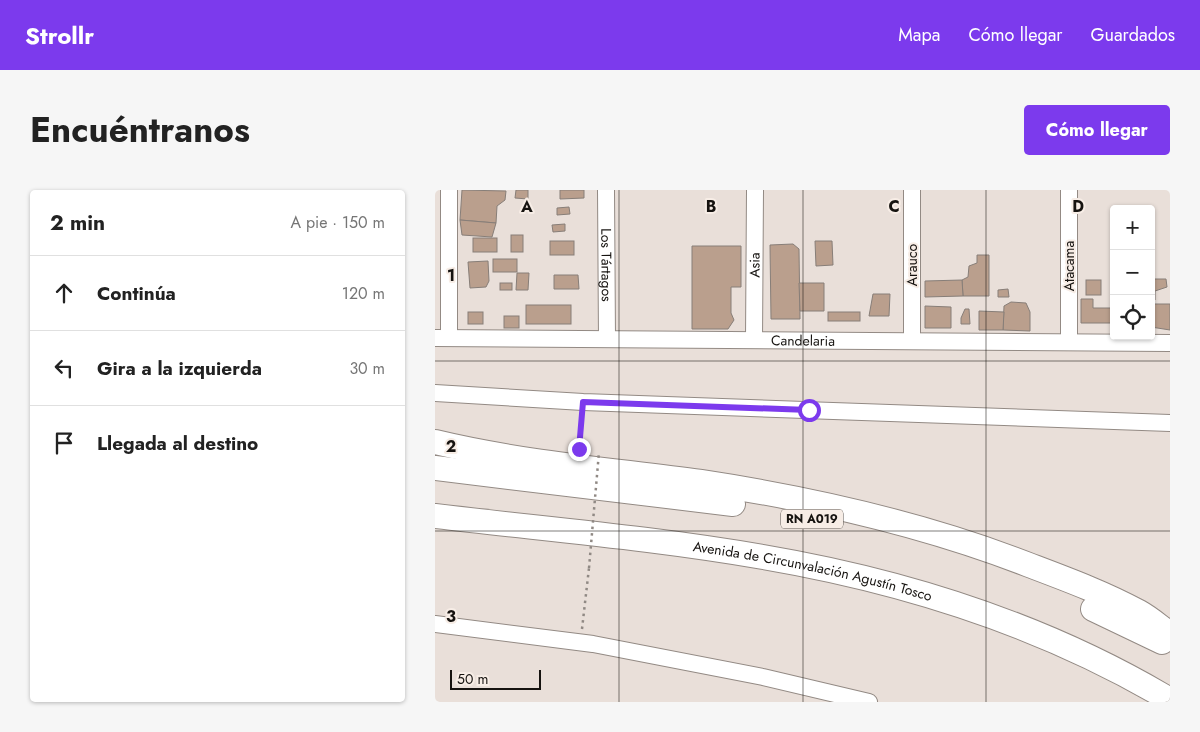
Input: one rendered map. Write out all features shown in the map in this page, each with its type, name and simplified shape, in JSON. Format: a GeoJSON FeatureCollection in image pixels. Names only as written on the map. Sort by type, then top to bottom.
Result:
{"type":"FeatureCollection","features":[{"type":"Feature","properties":{"kind":"highway"},"geometry":{"type":"LineString","coordinates":[[435,442],[510,456],[713,484],[833,506],[878,517],[1004,555],[1073,582],[1141,613],[1170,634]]}},
{"type":"Feature","properties":{"kind":"highway","name":"RN A019"},"geometry":{"type":"LineString","coordinates":[[435,468],[703,500],[783,513],[874,533],[998,569],[1063,595],[1170,646]]}},
{"type":"Feature","properties":{"kind":"highway","name":"Avenida de Circunvalación Agustín Tosco"},"geometry":{"type":"LineString","coordinates":[[435,516],[551,528],[763,557],[865,578],[979,612],[1048,639],[1170,700]]}},
{"type":"Feature","properties":{"kind":"highway"},"geometry":{"type":"LineString","coordinates":[[435,522],[507,524]]}},
{"type":"Feature","properties":{"kind":"highway"},"geometry":{"type":"LineString","coordinates":[[551,528],[693,558],[816,579],[915,605],[975,625],[1044,652],[1147,702]]}},
{"type":"Feature","properties":{"kind":"street"},"geometry":{"type":"LineString","coordinates":[[442,338],[449,190]]}},
{"type":"Feature","properties":{"kind":"street","name":"Los Tártagos"},"geometry":{"type":"LineString","coordinates":[[606,190],[607,339]]}},
{"type":"Feature","properties":{"kind":"street","name":"Asia"},"geometry":{"type":"LineString","coordinates":[[754,340],[755,190]]}},
{"type":"Feature","properties":{"kind":"street","name":"Arauco"},"geometry":{"type":"LineString","coordinates":[[912,190],[912,341]]}},
{"type":"Feature","properties":{"kind":"street","name":"Atacama"},"geometry":{"type":"LineString","coordinates":[[1069,190],[1069,342]]}},
{"type":"Feature","properties":{"kind":"street","name":"Candelaria"},"geometry":{"type":"LineString","coordinates":[[442,338],[1170,343]]}},
{"type":"Feature","properties":{"kind":"street"},"geometry":{"type":"LineString","coordinates":[[435,393],[583,402],[1170,423]]}},
{"type":"Feature","properties":{"kind":"street"},"geometry":{"type":"LineString","coordinates":[[435,624],[580,642],[763,677],[869,702]]}},
{"type":"Feature","properties":{"kind":"path"},"geometry":{"type":"LineString","coordinates":[[583,402],[579,449],[586,450]]}},
{"type":"Feature","properties":{"kind":"path"},"geometry":{"type":"LineString","coordinates":[[580,642],[599,452],[593,451]]}},
{"type":"Feature","properties":{"kind":"building"},"geometry":{"type":"Polygon","coordinates":[[[462,190],[506,191],[505,200],[497,206],[496,223],[460,220],[462,190]]]}},
{"type":"Feature","properties":{"kind":"building"},"geometry":{"type":"Polygon","coordinates":[[[516,190],[528,190],[528,199],[515,198],[516,190]]]}},
{"type":"Feature","properties":{"kind":"building"},"geometry":{"type":"Polygon","coordinates":[[[560,190],[584,190],[584,198],[560,199],[560,190]]]}},
{"type":"Feature","properties":{"kind":"building"},"geometry":{"type":"Polygon","coordinates":[[[569,207],[570,214],[557,215],[557,208],[569,207]]]}},
{"type":"Feature","properties":{"kind":"building"},"geometry":{"type":"Polygon","coordinates":[[[460,220],[496,223],[492,237],[462,235],[460,220]]]}},
{"type":"Feature","properties":{"kind":"building"},"geometry":{"type":"Polygon","coordinates":[[[565,224],[565,231],[553,232],[552,225],[565,224]]]}},
{"type":"Feature","properties":{"kind":"building"},"geometry":{"type":"Polygon","coordinates":[[[511,235],[523,235],[523,252],[511,252],[511,235]]]}},
{"type":"Feature","properties":{"kind":"building"},"geometry":{"type":"Polygon","coordinates":[[[473,238],[497,238],[497,252],[473,252],[473,238]]]}},
{"type":"Feature","properties":{"kind":"building"},"geometry":{"type":"Polygon","coordinates":[[[550,241],[574,241],[574,255],[550,255],[550,241]]]}},
{"type":"Feature","properties":{"kind":"building"},"geometry":{"type":"Polygon","coordinates":[[[815,241],[832,241],[833,265],[816,266],[815,241]]]}},
{"type":"Feature","properties":{"kind":"building"},"geometry":{"type":"Polygon","coordinates":[[[793,244],[799,249],[800,319],[771,319],[770,245],[793,244]]]}},
{"type":"Feature","properties":{"kind":"building"},"geometry":{"type":"Polygon","coordinates":[[[692,246],[741,246],[741,287],[731,287],[731,313],[734,320],[728,329],[692,329],[692,246]]]}},
{"type":"Feature","properties":{"kind":"building"},"geometry":{"type":"Polygon","coordinates":[[[977,255],[989,255],[989,296],[963,296],[962,280],[968,277],[969,266],[977,263],[977,255]]]}},
{"type":"Feature","properties":{"kind":"building"},"geometry":{"type":"Polygon","coordinates":[[[493,259],[517,259],[517,272],[493,272],[493,259]]]}},
{"type":"Feature","properties":{"kind":"building"},"geometry":{"type":"Polygon","coordinates":[[[488,261],[489,281],[486,287],[470,288],[468,262],[488,261]]]}},
{"type":"Feature","properties":{"kind":"building"},"geometry":{"type":"Polygon","coordinates":[[[517,273],[529,273],[528,290],[516,290],[517,273]]]}},
{"type":"Feature","properties":{"kind":"building"},"geometry":{"type":"Polygon","coordinates":[[[554,275],[578,275],[579,289],[554,289],[554,275]]]}},
{"type":"Feature","properties":{"kind":"building"},"geometry":{"type":"Polygon","coordinates":[[[1155,279],[1166,279],[1167,287],[1155,291],[1155,279]]]}},
{"type":"Feature","properties":{"kind":"building"},"geometry":{"type":"Polygon","coordinates":[[[962,280],[963,296],[925,297],[925,281],[962,280]]]}},
{"type":"Feature","properties":{"kind":"building"},"geometry":{"type":"Polygon","coordinates":[[[1086,280],[1101,280],[1101,295],[1086,295],[1086,280]]]}},
{"type":"Feature","properties":{"kind":"building"},"geometry":{"type":"Polygon","coordinates":[[[500,283],[512,283],[512,290],[500,290],[500,283]]]}},
{"type":"Feature","properties":{"kind":"building"},"geometry":{"type":"Polygon","coordinates":[[[799,283],[824,283],[824,311],[800,311],[799,283]]]}},
{"type":"Feature","properties":{"kind":"building"},"geometry":{"type":"Polygon","coordinates":[[[1008,289],[1009,297],[998,297],[998,290],[1008,289]]]}},
{"type":"Feature","properties":{"kind":"building"},"geometry":{"type":"Polygon","coordinates":[[[873,294],[890,294],[889,316],[869,316],[873,294]]]}},
{"type":"Feature","properties":{"kind":"building"},"geometry":{"type":"Polygon","coordinates":[[[1081,299],[1093,299],[1093,308],[1110,308],[1110,323],[1081,323],[1081,299]]]}},
{"type":"Feature","properties":{"kind":"building"},"geometry":{"type":"Polygon","coordinates":[[[1011,302],[1026,303],[1030,312],[1030,331],[1003,330],[1004,306],[1011,302]]]}},
{"type":"Feature","properties":{"kind":"building"},"geometry":{"type":"Polygon","coordinates":[[[1155,304],[1170,304],[1170,330],[1155,328],[1155,304]]]}},
{"type":"Feature","properties":{"kind":"building"},"geometry":{"type":"Polygon","coordinates":[[[526,305],[571,305],[571,324],[526,324],[526,305]]]}},
{"type":"Feature","properties":{"kind":"building"},"geometry":{"type":"Polygon","coordinates":[[[925,306],[951,307],[951,328],[925,328],[925,306]]]}},
{"type":"Feature","properties":{"kind":"building"},"geometry":{"type":"Polygon","coordinates":[[[965,309],[969,309],[970,324],[961,324],[961,318],[965,309]]]}},
{"type":"Feature","properties":{"kind":"building"},"geometry":{"type":"Polygon","coordinates":[[[979,311],[1004,312],[1003,330],[979,330],[979,311]]]}},
{"type":"Feature","properties":{"kind":"building"},"geometry":{"type":"Polygon","coordinates":[[[468,312],[483,312],[483,324],[468,324],[468,312]]]}},
{"type":"Feature","properties":{"kind":"building"},"geometry":{"type":"Polygon","coordinates":[[[828,312],[860,312],[860,321],[828,321],[828,312]]]}},
{"type":"Feature","properties":{"kind":"building"},"geometry":{"type":"Polygon","coordinates":[[[504,316],[519,316],[519,328],[504,328],[504,316]]]}},
{"type":"Feature","properties":{"kind":"route"},"geometry":{"type":"LineString","coordinates":[[579,449],[583,402],[809,410]]}}]}
